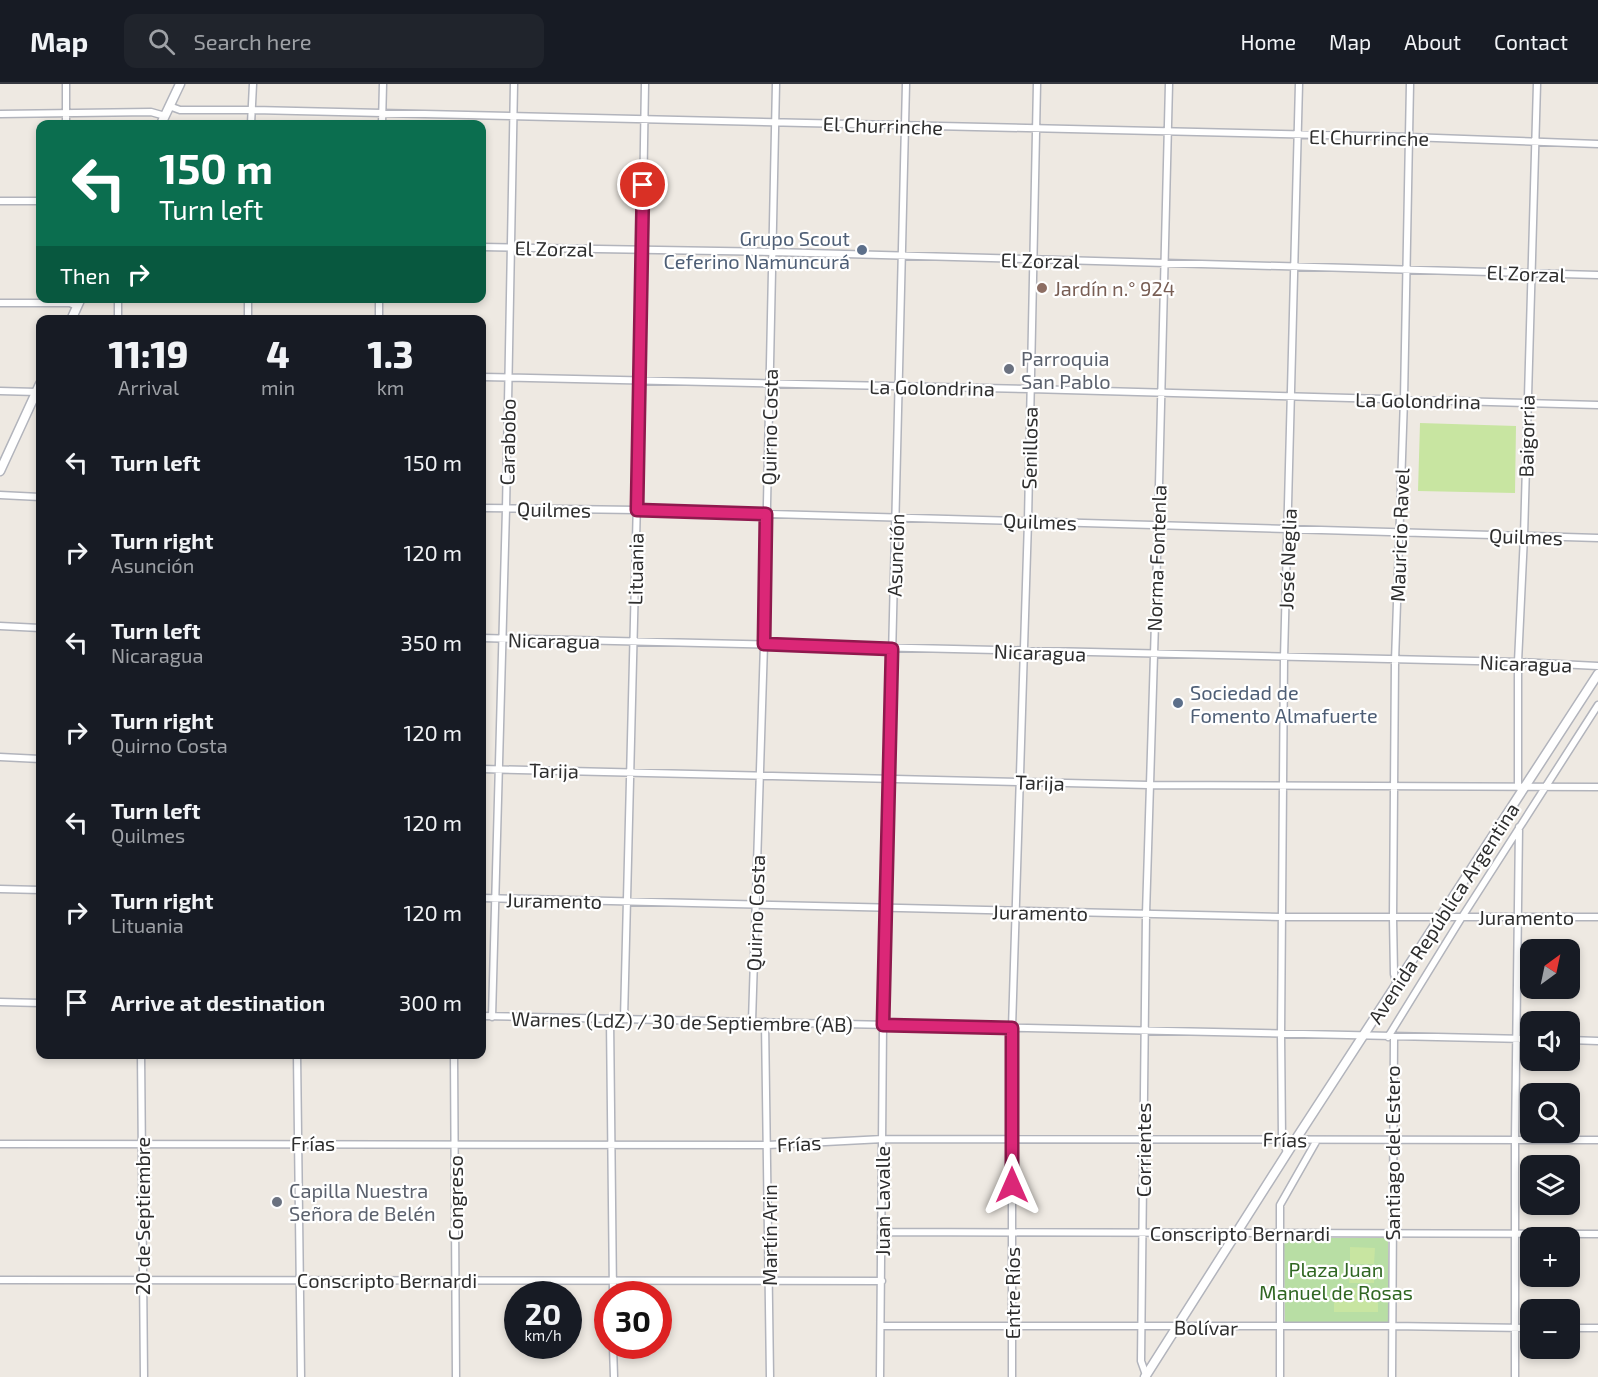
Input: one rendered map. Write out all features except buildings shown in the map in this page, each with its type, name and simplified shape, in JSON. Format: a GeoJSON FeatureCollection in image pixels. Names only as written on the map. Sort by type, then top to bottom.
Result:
{"type":"FeatureCollection","features":[{"type":"Feature","properties":{"kind":"main road"},"geometry":{"type":"LineString","coordinates":[[163,120],[180,84]]}},
{"type":"Feature","properties":{"kind":"main road"},"geometry":{"type":"LineString","coordinates":[[0,471],[36,394]]}},
{"type":"Feature","properties":{"kind":"main road","name":"Avenida República Argentina"},"geometry":{"type":"LineString","coordinates":[[1145,1376],[1287,1152],[1397,985],[1521,787],[1598,674]]}},
{"type":"Feature","properties":{"kind":"street"},"geometry":{"type":"LineString","coordinates":[[66,84],[66,120]]}},
{"type":"Feature","properties":{"kind":"street"},"geometry":{"type":"LineString","coordinates":[[251,120],[253,84]]}},
{"type":"Feature","properties":{"kind":"street"},"geometry":{"type":"LineString","coordinates":[[382,120],[383,84]]}},
{"type":"Feature","properties":{"kind":"street","name":"Carabobo"},"geometry":{"type":"LineString","coordinates":[[492,1017],[506,508],[514,84]]}},
{"type":"Feature","properties":{"kind":"street","name":"Lituania"},"geometry":{"type":"LineString","coordinates":[[624,1018],[645,84]]}},
{"type":"Feature","properties":{"kind":"street","name":"Quirno Costa"},"geometry":{"type":"LineString","coordinates":[[752,1022],[764,644],[776,84]]}},
{"type":"Feature","properties":{"kind":"street","name":"Asunción"},"geometry":{"type":"LineString","coordinates":[[883,1025],[906,84]]}},
{"type":"Feature","properties":{"kind":"street","name":"Senillosa"},"geometry":{"type":"LineString","coordinates":[[1012,1028],[1028,521],[1037,84]]}},
{"type":"Feature","properties":{"kind":"street","name":"Norma Fontenla"},"geometry":{"type":"LineString","coordinates":[[1144,1032],[1169,84]]}},
{"type":"Feature","properties":{"kind":"street","name":"José Neglia"},"geometry":{"type":"LineString","coordinates":[[1282,1139],[1284,658],[1299,84]]}},
{"type":"Feature","properties":{"kind":"street","name":"Mauricio Ravel"},"geometry":{"type":"LineString","coordinates":[[1397,985],[1394,974],[1393,918],[1395,661],[1404,399],[1410,84]]}},
{"type":"Feature","properties":{"kind":"street","name":"Baigorria"},"geometry":{"type":"LineString","coordinates":[[1521,787],[1518,662],[1524,536],[1526,403],[1537,84]]}},
{"type":"Feature","properties":{"kind":"street","name":"El Churrinche"},"geometry":{"type":"LineString","coordinates":[[170,106],[180,110],[1409,137],[1598,144]]}},
{"type":"Feature","properties":{"kind":"street"},"geometry":{"type":"LineString","coordinates":[[0,114],[151,112],[163,120]]}},
{"type":"Feature","properties":{"kind":"street"},"geometry":{"type":"LineString","coordinates":[[0,201],[36,201]]}},
{"type":"Feature","properties":{"kind":"street","name":"El Zorzal"},"geometry":{"type":"LineString","coordinates":[[486,247],[772,252],[1598,275]]}},
{"type":"Feature","properties":{"kind":"street"},"geometry":{"type":"LineString","coordinates":[[0,303],[36,303]]}},
{"type":"Feature","properties":{"kind":"street","name":"La Golondrina"},"geometry":{"type":"LineString","coordinates":[[486,377],[1598,405]]}},
{"type":"Feature","properties":{"kind":"street"},"geometry":{"type":"LineString","coordinates":[[0,391],[36,388]]}},
{"type":"Feature","properties":{"kind":"street"},"geometry":{"type":"LineString","coordinates":[[0,495],[36,497]]}},
{"type":"Feature","properties":{"kind":"street","name":"Quilmes"},"geometry":{"type":"LineString","coordinates":[[486,508],[637,510],[1598,538]]}},
{"type":"Feature","properties":{"kind":"street"},"geometry":{"type":"LineString","coordinates":[[0,627],[36,628]]}},
{"type":"Feature","properties":{"kind":"street","name":"Nicaragua"},"geometry":{"type":"LineString","coordinates":[[486,638],[1395,661],[1518,662],[1598,666]]}},
{"type":"Feature","properties":{"kind":"street","name":"Avenida República Argentina"},"geometry":{"type":"LineString","coordinates":[[1391,1037],[1462,917],[1598,705]]}},
{"type":"Feature","properties":{"kind":"street"},"geometry":{"type":"LineString","coordinates":[[0,758],[36,759]]}},
{"type":"Feature","properties":{"kind":"street","name":"Tarija"},"geometry":{"type":"LineString","coordinates":[[486,769],[1149,785],[1598,787]]}},
{"type":"Feature","properties":{"kind":"street"},"geometry":{"type":"LineString","coordinates":[[1515,1377],[1515,1140],[1520,827]]}},
{"type":"Feature","properties":{"kind":"street"},"geometry":{"type":"LineString","coordinates":[[0,889],[36,890]]}},
{"type":"Feature","properties":{"kind":"street","name":"Juramento"},"geometry":{"type":"LineString","coordinates":[[486,898],[1282,917],[1598,917]]}},
{"type":"Feature","properties":{"kind":"street"},"geometry":{"type":"LineString","coordinates":[[0,1002],[36,1003]]}},
{"type":"Feature","properties":{"kind":"street","name":"Warnes (LdZ) / 30 de Septiembre (AB)"},"geometry":{"type":"LineString","coordinates":[[486,1016],[1520,1039]]}},
{"type":"Feature","properties":{"kind":"street"},"geometry":{"type":"LineString","coordinates":[[610,1018],[613,1280]]}},
{"type":"Feature","properties":{"kind":"street","name":"Martín Arin"},"geometry":{"type":"LineString","coordinates":[[765,1022],[770,1377]]}},
{"type":"Feature","properties":{"kind":"street","name":"Juan Lavalle"},"geometry":{"type":"LineString","coordinates":[[880,1377],[883,1025]]}},
{"type":"Feature","properties":{"kind":"street","name":"Entre Ríos"},"geometry":{"type":"LineString","coordinates":[[1012,1028],[1012,1377]]}},
{"type":"Feature","properties":{"kind":"street","name":"Corrientes"},"geometry":{"type":"LineString","coordinates":[[1144,1032],[1141,1361],[1145,1376]]}},
{"type":"Feature","properties":{"kind":"street","name":"Santiago del Estero"},"geometry":{"type":"LineString","coordinates":[[1391,1037],[1392,1377]]}},
{"type":"Feature","properties":{"kind":"street"},"geometry":{"type":"LineString","coordinates":[[1580,1040],[1598,1041]]}},
{"type":"Feature","properties":{"kind":"street","name":"20 de Septiembre"},"geometry":{"type":"LineString","coordinates":[[141,1059],[144,1377]]}},
{"type":"Feature","properties":{"kind":"street"},"geometry":{"type":"LineString","coordinates":[[297,1059],[300,1377]]}},
{"type":"Feature","properties":{"kind":"street","name":"Congreso"},"geometry":{"type":"LineString","coordinates":[[454,1059],[456,1377]]}},
{"type":"Feature","properties":{"kind":"street","name":"Frías"},"geometry":{"type":"LineString","coordinates":[[0,1144],[768,1145],[883,1139],[1598,1140]]}},
{"type":"Feature","properties":{"kind":"street"},"geometry":{"type":"LineString","coordinates":[[1282,1139],[1287,1152]]}},
{"type":"Feature","properties":{"kind":"street"},"geometry":{"type":"LineString","coordinates":[[1280,1377],[1281,1200],[1317,1140]]}},
{"type":"Feature","properties":{"kind":"street","name":"Conscripto Bernardi"},"geometry":{"type":"LineString","coordinates":[[883,1232],[1598,1233]]}},
{"type":"Feature","properties":{"kind":"street","name":"Conscripto Bernardi"},"geometry":{"type":"LineString","coordinates":[[0,1280],[882,1281]]}},
{"type":"Feature","properties":{"kind":"street","name":"Bolívar"},"geometry":{"type":"LineString","coordinates":[[881,1326],[1520,1328]]}},
{"type":"Feature","properties":{"kind":"street"},"geometry":{"type":"LineString","coordinates":[[1580,1328],[1598,1328]]}},
{"type":"Feature","properties":{"kind":"street"},"geometry":{"type":"LineString","coordinates":[[613,1359],[614,1377]]}},
{"type":"Feature","properties":{"kind":"green space"},"geometry":{"type":"Polygon","coordinates":[[[1420,423],[1516,426],[1515,493],[1418,491],[1420,423]]]}},
{"type":"Feature","properties":{"kind":"green space","name":"Plaza Juan Manuel de Rosas"},"geometry":{"type":"Polygon","coordinates":[[[1284,1238],[1388,1238],[1388,1324],[1285,1324],[1284,1238]]]}},
{"type":"Feature","properties":{"kind":"green space"},"geometry":{"type":"Polygon","coordinates":[[[1350,1247],[1375,1248],[1374,1264],[1350,1264],[1350,1247]]]}},
{"type":"Feature","properties":{"kind":"green space"},"geometry":{"type":"Polygon","coordinates":[[[1350,1266],[1374,1266],[1374,1283],[1349,1283],[1350,1266]]]}},
{"type":"Feature","properties":{"kind":"green space"},"geometry":{"type":"Polygon","coordinates":[[[1334,1288],[1378,1288],[1378,1312],[1334,1312],[1334,1288]]]}},
{"type":"Feature","properties":{"kind":"place","name":"Grupo Scout Ceferino Namuncurá"},"geometry":{"type":"Point","coordinates":[862,250]}},
{"type":"Feature","properties":{"kind":"place","name":"Jardín n.° 924"},"geometry":{"type":"Point","coordinates":[1042,288]}},
{"type":"Feature","properties":{"kind":"place","name":"Parroquia San Pablo"},"geometry":{"type":"Point","coordinates":[1009,369]}},
{"type":"Feature","properties":{"kind":"place","name":"Sociedad de Fomento Almafuerte"},"geometry":{"type":"Point","coordinates":[1178,703]}},
{"type":"Feature","properties":{"kind":"place","name":"Capilla Nuestra Señora de Belén"},"geometry":{"type":"Point","coordinates":[277,1202]}},
{"type":"Feature","properties":{"kind":"route"},"geometry":{"type":"LineString","coordinates":[[643,185],[637,510],[766,514],[764,644],[892,649],[883,1025],[1012,1028],[1012,1185]]}}]}
